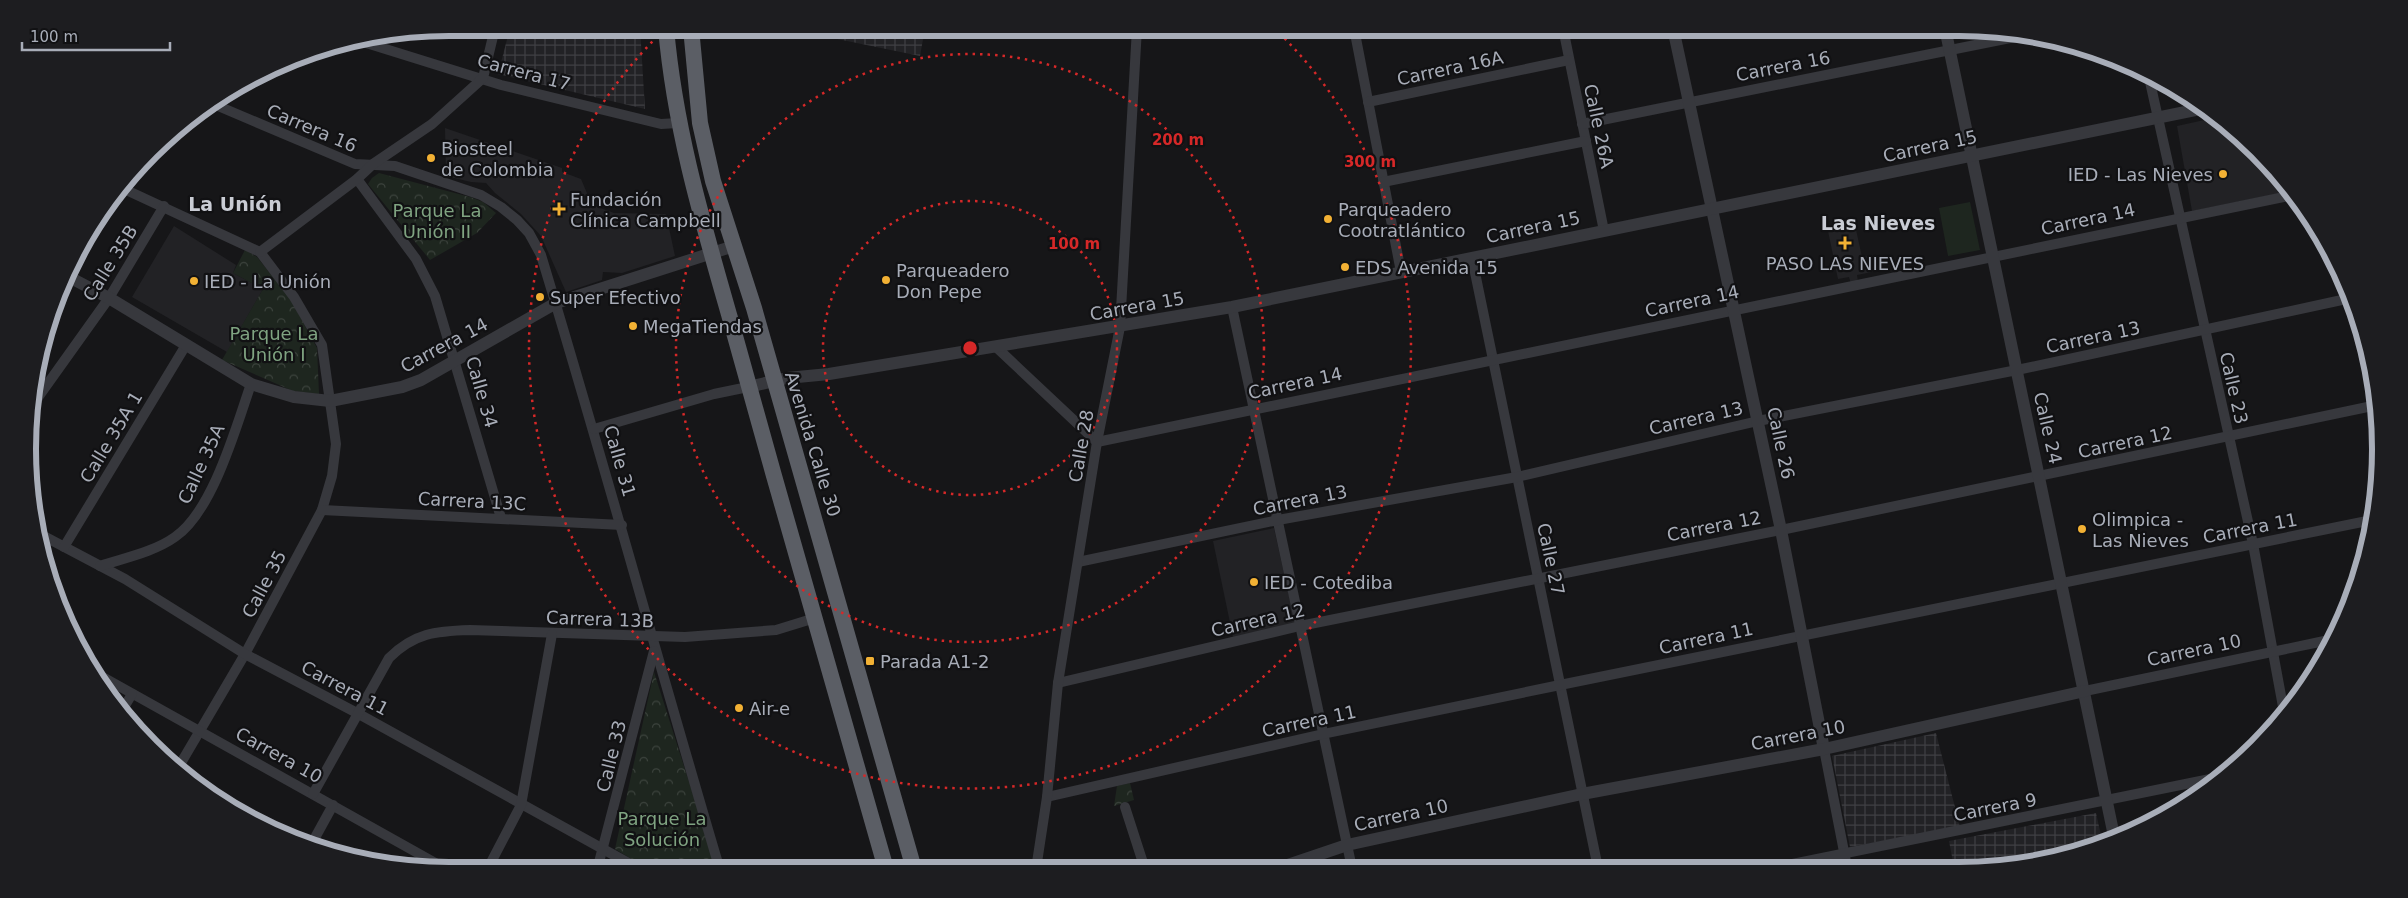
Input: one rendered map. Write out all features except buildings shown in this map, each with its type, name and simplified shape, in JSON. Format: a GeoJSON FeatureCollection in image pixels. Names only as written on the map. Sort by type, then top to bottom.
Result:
{"type":"FeatureCollection","features":[{"type":"Feature","properties":{"kind":"highway"},"geometry":{"type":"LineString","coordinates":[[667,36],[678,123],[711,253],[884,862]]}},
{"type":"Feature","properties":{"kind":"highway","name":"Avenida Calle 30"},"geometry":{"type":"LineString","coordinates":[[692,36],[700,123],[713,181],[852,645],[862,687],[912,862]]}},
{"type":"Feature","properties":{"kind":"street"},"geometry":{"type":"LineString","coordinates":[[128,191],[260,252],[357,179],[373,164],[432,124],[483,78],[492,36]]}},
{"type":"Feature","properties":{"kind":"street","name":"Calle 28"},"geometry":{"type":"LineString","coordinates":[[1037,862],[1047,797],[1058,683],[1097,442],[1120,327],[1137,36]]}},
{"type":"Feature","properties":{"kind":"street"},"geometry":{"type":"LineString","coordinates":[[1356,36],[1401,272]]}},
{"type":"Feature","properties":{"kind":"street","name":"Calle 26A"},"geometry":{"type":"LineString","coordinates":[[1565,36],[1604,230]]}},
{"type":"Feature","properties":{"kind":"street","name":"Calle 26"},"geometry":{"type":"LineString","coordinates":[[1676,36],[1781,530],[1846,862]]}},
{"type":"Feature","properties":{"kind":"street","name":"Calle 24"},"geometry":{"type":"LineString","coordinates":[[1947,36],[1970,156],[2041,476],[2113,832]]}},
{"type":"Feature","properties":{"kind":"street","name":"Carrera 16"},"geometry":{"type":"LineString","coordinates":[[1582,124],[2004,39]]}},
{"type":"Feature","properties":{"kind":"street","name":"Carrera 17"},"geometry":{"type":"LineString","coordinates":[[373,43],[501,85],[662,124],[678,123]]}},
{"type":"Feature","properties":{"kind":"street","name":"Carrera 16A"},"geometry":{"type":"LineString","coordinates":[[1368,102],[1569,60]]}},
{"type":"Feature","properties":{"kind":"street","name":"Calle 23"},"geometry":{"type":"LineString","coordinates":[[2150,84],[2182,218],[2204,329],[2253,544],[2283,704]]}},
{"type":"Feature","properties":{"kind":"street","name":"Carrera 16"},"geometry":{"type":"LineString","coordinates":[[218,107],[355,164],[366,166],[373,164]]}},
{"type":"Feature","properties":{"kind":"street","name":"Carrera 15"},"geometry":{"type":"LineString","coordinates":[[748,387],[1232,307],[2194,110]]}},
{"type":"Feature","properties":{"kind":"street"},"geometry":{"type":"LineString","coordinates":[[1383,182],[1586,141]]}},
{"type":"Feature","properties":{"kind":"street","name":"Calle 31"},"geometry":{"type":"LineString","coordinates":[[373,164],[401,168],[482,195],[518,220],[536,244],[594,429],[655,650],[718,862]]}},
{"type":"Feature","properties":{"kind":"street","name":"Calle 34"},"geometry":{"type":"LineString","coordinates":[[357,179],[416,258],[426,276],[456,359],[501,518]]}},
{"type":"Feature","properties":{"kind":"street","name":"Carrera 14"},"geometry":{"type":"LineString","coordinates":[[1097,442],[2285,197]]}},
{"type":"Feature","properties":{"kind":"street","name":"Calle 35B"},"geometry":{"type":"LineString","coordinates":[[41,386],[108,298],[164,206]]}},
{"type":"Feature","properties":{"kind":"street","name":"Carrera 14"},"geometry":{"type":"LineString","coordinates":[[73,279],[108,298],[251,384],[294,397],[330,402],[402,387],[421,380],[556,303],[734,246]]}},
{"type":"Feature","properties":{"kind":"street","name":"Calle 35"},"geometry":{"type":"LineString","coordinates":[[181,762],[245,654],[322,510],[332,476],[336,444],[324,353],[318,338],[294,297],[260,252]]}},
{"type":"Feature","properties":{"kind":"street","name":"Calle 27"},"geometry":{"type":"LineString","coordinates":[[1472,258],[1597,862]]}},
{"type":"Feature","properties":{"kind":"street","name":"Carrera 13"},"geometry":{"type":"LineString","coordinates":[[1078,562],[1278,520],[1517,477],[1758,421],[2017,370],[2343,300]]}},
{"type":"Feature","properties":{"kind":"street"},"geometry":{"type":"LineString","coordinates":[[1232,307],[1351,862]]}},
{"type":"Feature","properties":{"kind":"street","name":"Calle 35A 1"},"geometry":{"type":"LineString","coordinates":[[64,547],[186,344]]}},
{"type":"Feature","properties":{"kind":"street"},"geometry":{"type":"LineString","coordinates":[[994,346],[1097,442]]}},
{"type":"Feature","properties":{"kind":"street","name":"Calle 35A"},"geometry":{"type":"LineString","coordinates":[[100,566],[134,555],[175,537],[201,510],[229,447],[251,384]]}},
{"type":"Feature","properties":{"kind":"street"},"geometry":{"type":"LineString","coordinates":[[594,429],[714,394],[748,387]]}},
{"type":"Feature","properties":{"kind":"street","name":"Carrera 12"},"geometry":{"type":"LineString","coordinates":[[1058,683],[1300,626],[1781,530],[2229,438],[2369,407]]}},
{"type":"Feature","properties":{"kind":"street","name":"Carrera 13C"},"geometry":{"type":"LineString","coordinates":[[322,510],[622,525]]}},
{"type":"Feature","properties":{"kind":"street","name":"Carrera 11"},"geometry":{"type":"LineString","coordinates":[[1047,797],[1324,734],[2062,581],[2365,521]]}},
{"type":"Feature","properties":{"kind":"street","name":"Carrera 11"},"geometry":{"type":"LineString","coordinates":[[46,537],[125,579],[245,654],[357,712],[521,805],[627,862]]}},
{"type":"Feature","properties":{"kind":"street"},"geometry":{"type":"LineString","coordinates":[[125,579],[126,565],[134,555]]}},
{"type":"Feature","properties":{"kind":"street","name":"Carrera 13B"},"geometry":{"type":"LineString","coordinates":[[313,794],[357,712],[389,658],[403,644],[421,636],[443,631],[652,637],[715,635],[776,630],[815,618]]}},
{"type":"Feature","properties":{"kind":"street"},"geometry":{"type":"LineString","coordinates":[[491,862],[521,805],[552,634]]}},
{"type":"Feature","properties":{"kind":"street","name":"Carrera 10"},"geometry":{"type":"LineString","coordinates":[[1297,862],[1347,845],[1582,794],[1824,749],[2085,691],[2324,641]]}},
{"type":"Feature","properties":{"kind":"street","name":"Calle 33"},"geometry":{"type":"LineString","coordinates":[[600,862],[655,650]]}},
{"type":"Feature","properties":{"kind":"street","name":"Carrera 10"},"geometry":{"type":"LineString","coordinates":[[107,680],[433,861]]}},
{"type":"Feature","properties":{"kind":"street"},"geometry":{"type":"LineString","coordinates":[[126,705],[132,694]]}},
{"type":"Feature","properties":{"kind":"street","name":"Carrera 9"},"geometry":{"type":"LineString","coordinates":[[1803,862],[2108,802],[2204,781]]}},
{"type":"Feature","properties":{"kind":"street"},"geometry":{"type":"LineString","coordinates":[[314,839],[333,805]]}},
{"type":"Feature","properties":{"kind":"street"},"geometry":{"type":"LineString","coordinates":[[1126,806],[1143,862]]}},
{"type":"Feature","properties":{"kind":"shaded area"},"geometry":{"type":"Polygon","coordinates":[[[508,36],[640,36],[645,109],[498,74],[508,36]]]}},
{"type":"Feature","properties":{"kind":"shaded area"},"geometry":{"type":"Polygon","coordinates":[[[823,36],[924,36],[920,56],[823,36]]]}},
{"type":"Feature","properties":{"kind":"shaded area","name":"IED - Las Nieves"},"geometry":{"type":"Polygon","coordinates":[[[2207,120],[2251,157],[2282,193],[2192,211],[2177,126],[2207,120]]]}},
{"type":"Feature","properties":{"kind":"shaded area","name":"Fundación Clínica Campbell"},"geometry":{"type":"Polygon","coordinates":[[[445,128],[562,168],[562,172],[581,179],[592,205],[614,213],[666,214],[675,256],[622,273],[603,272],[602,280],[566,292],[541,236],[521,214],[495,193],[486,183],[471,182],[446,176],[445,128]]]}},
{"type":"Feature","properties":{"kind":"shaded area","name":"PASO LAS NIEVES"},"geometry":{"type":"Polygon","coordinates":[[[1855,225],[1862,257],[1874,255],[1877,271],[1857,275],[1858,282],[1851,284],[1849,277],[1838,279],[1828,231],[1855,225]]]}},
{"type":"Feature","properties":{"kind":"shaded area","name":"IED - La Unión"},"geometry":{"type":"Polygon","coordinates":[[[174,226],[236,265],[233,273],[263,289],[227,352],[132,297],[174,226]]]}},
{"type":"Feature","properties":{"kind":"shaded area","name":"IED - Cotediba"},"geometry":{"type":"Polygon","coordinates":[[[1274,528],[1295,623],[1233,637],[1213,541],[1274,528]]]}},
{"type":"Feature","properties":{"kind":"shaded area"},"geometry":{"type":"Polygon","coordinates":[[[1936,733],[1960,827],[1850,847],[1832,756],[1936,733]]]}},
{"type":"Feature","properties":{"kind":"shaded area"},"geometry":{"type":"Polygon","coordinates":[[[2096,813],[2101,836],[2040,854],[1986,861],[1959,862],[1953,862],[1949,841],[2096,813]]]}},
{"type":"Feature","properties":{"kind":"green space","name":"Parque La Unión II"},"geometry":{"type":"Polygon","coordinates":[[[379,173],[470,197],[483,202],[496,213],[477,233],[430,260],[368,184],[379,173]]]}},
{"type":"Feature","properties":{"kind":"green space"},"geometry":{"type":"Polygon","coordinates":[[[1970,202],[1980,250],[1948,256],[1939,208],[1970,202]]]}},
{"type":"Feature","properties":{"kind":"green space","name":"Parque La Unión I"},"geometry":{"type":"Polygon","coordinates":[[[245,250],[257,257],[291,300],[317,348],[319,394],[293,391],[222,360],[263,289],[233,273],[245,250]]]}},
{"type":"Feature","properties":{"kind":"green space","name":"Parque La Solución"},"geometry":{"type":"Polygon","coordinates":[[[654,672],[714,862],[637,862],[615,849],[654,672]]]}},
{"type":"Feature","properties":{"kind":"green space"},"geometry":{"type":"Polygon","coordinates":[[[1130,783],[1134,800],[1114,806],[1117,786],[1130,783]]]}},
{"type":"Feature","properties":{"kind":"place","name":"Biosteel de Colombia"},"geometry":{"type":"Point","coordinates":[431,158]}},
{"type":"Feature","properties":{"kind":"place","name":"IED - Las Nieves"},"geometry":{"type":"Point","coordinates":[2223,174]}},
{"type":"Feature","properties":{"kind":"place","name":"Fundación Clínica Campbell"},"geometry":{"type":"Point","coordinates":[559,209]}},
{"type":"Feature","properties":{"kind":"place","name":"Parqueadero Cootratlántico"},"geometry":{"type":"Point","coordinates":[1328,219]}},
{"type":"Feature","properties":{"kind":"place","name":"PASO LAS NIEVES"},"geometry":{"type":"Point","coordinates":[1845,243]}},
{"type":"Feature","properties":{"kind":"place","name":"EDS Avenida 15"},"geometry":{"type":"Point","coordinates":[1345,267]}},
{"type":"Feature","properties":{"kind":"place","name":"Parqueadero Don Pepe"},"geometry":{"type":"Point","coordinates":[886,280]}},
{"type":"Feature","properties":{"kind":"place","name":"IED - La Unión"},"geometry":{"type":"Point","coordinates":[194,281]}},
{"type":"Feature","properties":{"kind":"place","name":"Super Efectivo"},"geometry":{"type":"Point","coordinates":[540,297]}},
{"type":"Feature","properties":{"kind":"place","name":"MegaTiendas"},"geometry":{"type":"Point","coordinates":[633,326]}},
{"type":"Feature","properties":{"kind":"place","name":"Olimpica - Las Nieves"},"geometry":{"type":"Point","coordinates":[2082,529]}},
{"type":"Feature","properties":{"kind":"place","name":"IED - Cotediba"},"geometry":{"type":"Point","coordinates":[1254,582]}},
{"type":"Feature","properties":{"kind":"place","name":"Parada A1-2"},"geometry":{"type":"Point","coordinates":[870,661]}},
{"type":"Feature","properties":{"kind":"place","name":"Air-e"},"geometry":{"type":"Point","coordinates":[739,708]}},
{"type":"Feature","properties":{"kind":"district","name":"La Unión"},"geometry":{"type":"Point","coordinates":[235,204]}},
{"type":"Feature","properties":{"kind":"district","name":"Las Nieves"},"geometry":{"type":"Point","coordinates":[1878,223]}}]}
